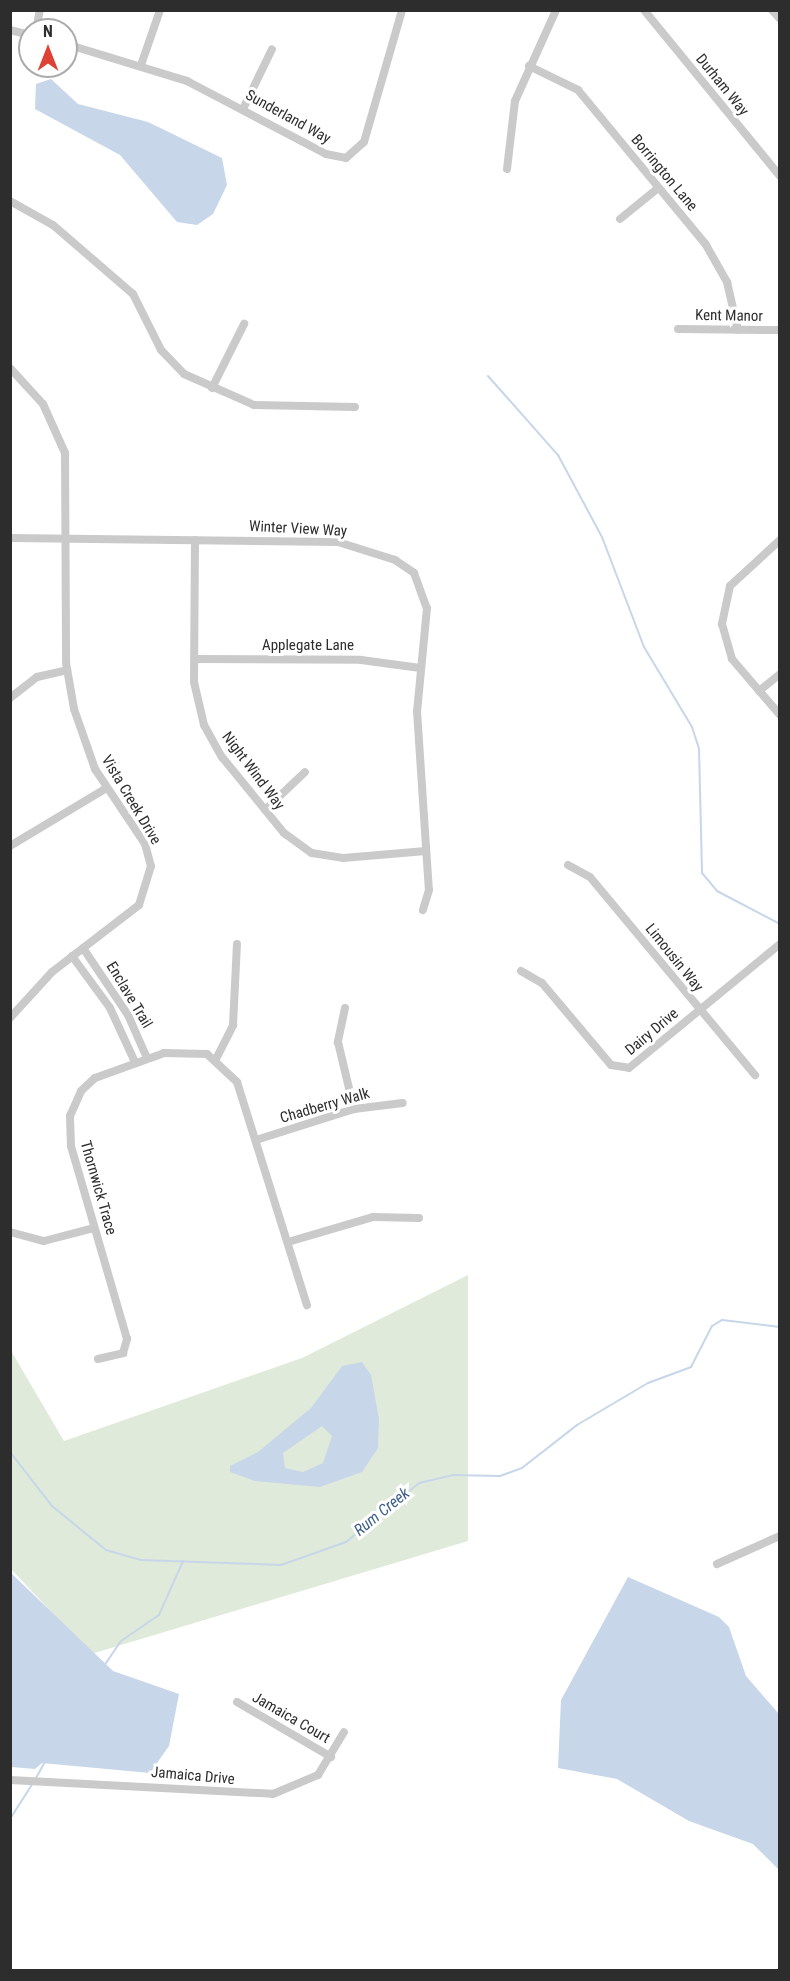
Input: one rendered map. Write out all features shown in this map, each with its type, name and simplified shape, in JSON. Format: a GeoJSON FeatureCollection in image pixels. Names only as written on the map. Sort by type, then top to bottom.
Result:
{"type":"FeatureCollection","features":[{"type":"Feature","properties":{"kind":"street"},"geometry":{"type":"LineString","coordinates":[[141,65],[160,10]]}},
{"type":"Feature","properties":{"kind":"street","name":"Sunderland Way"},"geometry":{"type":"LineString","coordinates":[[78,47],[141,65],[244,107],[331,156],[355,153],[364,142],[402,10]]}},
{"type":"Feature","properties":{"kind":"street"},"geometry":{"type":"LineString","coordinates":[[507,170],[512,114],[529,66],[556,10]]}},
{"type":"Feature","properties":{"kind":"street","name":"Durham Way"},"geometry":{"type":"LineString","coordinates":[[644,10],[780,176]]}},
{"type":"Feature","properties":{"kind":"street"},"geometry":{"type":"LineString","coordinates":[[772,10],[780,19]]}},
{"type":"Feature","properties":{"kind":"street"},"geometry":{"type":"LineString","coordinates":[[244,107],[272,49]]}},
{"type":"Feature","properties":{"kind":"street","name":"Borrington Lane"},"geometry":{"type":"LineString","coordinates":[[529,66],[578,90],[658,188],[722,270],[738,330]]}},
{"type":"Feature","properties":{"kind":"street"},"geometry":{"type":"LineString","coordinates":[[620,219],[658,188]]}},
{"type":"Feature","properties":{"kind":"street"},"geometry":{"type":"LineString","coordinates":[[10,201],[53,225],[125,286],[139,302],[167,359],[212,388],[259,406],[355,407]]}},
{"type":"Feature","properties":{"kind":"street"},"geometry":{"type":"LineString","coordinates":[[212,388],[244,324]]}},
{"type":"Feature","properties":{"kind":"street","name":"Kent Manor"},"geometry":{"type":"LineString","coordinates":[[678,329],[780,330]]}},
{"type":"Feature","properties":{"kind":"street","name":"Vista Creek Drive"},"geometry":{"type":"LineString","coordinates":[[10,368],[43,404],[63,446],[68,538],[67,670],[83,738],[105,789],[148,849],[151,879],[139,905],[72,956],[10,1018]]}},
{"type":"Feature","properties":{"kind":"street","name":"Winter View Way"},"geometry":{"type":"LineString","coordinates":[[10,538],[338,542],[405,565],[418,577],[427,602],[417,725],[429,897],[423,910]]}},
{"type":"Feature","properties":{"kind":"street","name":"Night Wind Way"},"geometry":{"type":"LineString","coordinates":[[195,540],[196,696],[209,736],[265,810],[291,840],[321,856],[426,851]]}},
{"type":"Feature","properties":{"kind":"street"},"geometry":{"type":"LineString","coordinates":[[780,540],[738,575],[722,610],[726,648],[780,716]]}},
{"type":"Feature","properties":{"kind":"street","name":"Applegate Lane"},"geometry":{"type":"LineString","coordinates":[[195,659],[361,660],[420,668]]}},
{"type":"Feature","properties":{"kind":"street"},"geometry":{"type":"LineString","coordinates":[[10,698],[37,677],[67,670]]}},
{"type":"Feature","properties":{"kind":"street"},"geometry":{"type":"LineString","coordinates":[[759,691],[780,674]]}},
{"type":"Feature","properties":{"kind":"street"},"geometry":{"type":"LineString","coordinates":[[265,810],[305,772]]}},
{"type":"Feature","properties":{"kind":"street"},"geometry":{"type":"LineString","coordinates":[[10,846],[105,789]]}},
{"type":"Feature","properties":{"kind":"street","name":"Limousin Way"},"geometry":{"type":"LineString","coordinates":[[568,865],[590,877],[755,1075]]}},
{"type":"Feature","properties":{"kind":"street"},"geometry":{"type":"LineString","coordinates":[[237,944],[233,1024],[216,1059],[239,1086],[307,1305]]}},
{"type":"Feature","properties":{"kind":"street","name":"Dairy Drive"},"geometry":{"type":"LineString","coordinates":[[521,971],[542,983],[616,1068],[629,1068],[780,944]]}},
{"type":"Feature","properties":{"kind":"street","name":"Enclave Trail"},"geometry":{"type":"LineString","coordinates":[[83,948],[119,1000],[147,1058]]}},
{"type":"Feature","properties":{"kind":"street","name":"Enclave Trail"},"geometry":{"type":"LineString","coordinates":[[72,956],[110,1008],[135,1062]]}},
{"type":"Feature","properties":{"kind":"street"},"geometry":{"type":"LineString","coordinates":[[110,1008],[119,1000]]}},
{"type":"Feature","properties":{"kind":"street"},"geometry":{"type":"LineString","coordinates":[[345,1008],[338,1042],[354,1109]]}},
{"type":"Feature","properties":{"kind":"street","name":"Thornwick Trace"},"geometry":{"type":"LineString","coordinates":[[98,1359],[123,1353],[127,1339],[71,1146],[70,1116],[88,1083],[135,1062],[187,1050],[216,1059]]}},
{"type":"Feature","properties":{"kind":"street","name":"Chadberry Walk"},"geometry":{"type":"LineString","coordinates":[[256,1140],[354,1109],[403,1103]]}},
{"type":"Feature","properties":{"kind":"street"},"geometry":{"type":"LineString","coordinates":[[288,1242],[373,1217],[419,1218]]}},
{"type":"Feature","properties":{"kind":"street"},"geometry":{"type":"LineString","coordinates":[[10,1232],[44,1241],[94,1228]]}},
{"type":"Feature","properties":{"kind":"street"},"geometry":{"type":"LineString","coordinates":[[717,1564],[780,1536]]}},
{"type":"Feature","properties":{"kind":"street","name":"Jamaica Court"},"geometry":{"type":"LineString","coordinates":[[237,1702],[331,1756]]}},
{"type":"Feature","properties":{"kind":"street","name":"Jamaica Drive"},"geometry":{"type":"LineString","coordinates":[[10,1780],[273,1794],[304,1785],[331,1756],[344,1731]]}},
{"type":"Feature","properties":{"kind":"green space"},"geometry":{"type":"Polygon","coordinates":[[[468,1275],[468,1541],[91,1654],[11,1569],[10,1349],[64,1441],[302,1358],[468,1275]]]}},
{"type":"Feature","properties":{"kind":"water"},"geometry":{"type":"Polygon","coordinates":[[[51,79],[78,104],[148,122],[222,158],[227,185],[213,214],[197,225],[177,222],[120,155],[35,109],[36,84],[51,79]]]}},
{"type":"Feature","properties":{"kind":"water"},"geometry":{"type":"Polygon","coordinates":[[[362,1362],[371,1375],[379,1419],[378,1448],[362,1472],[320,1487],[255,1481],[230,1472],[230,1466],[258,1452],[311,1408],[342,1366],[362,1362]],[[322,1426],[283,1453],[285,1468],[303,1472],[323,1463],[332,1436],[322,1426]]]}},
{"type":"Feature","properties":{"kind":"water"},"geometry":{"type":"Polygon","coordinates":[[[10,1572],[113,1671],[179,1694],[169,1746],[150,1773],[42,1763],[35,1769],[11,1767],[10,1572]]]}},
{"type":"Feature","properties":{"kind":"water"},"geometry":{"type":"Polygon","coordinates":[[[628,1577],[719,1617],[729,1627],[746,1676],[779,1714],[779,1870],[753,1844],[689,1821],[617,1779],[558,1768],[561,1700],[628,1577]]]}},
{"type":"Feature","properties":{"kind":"waterway"},"geometry":{"type":"LineString","coordinates":[[488,376],[558,455],[602,537],[644,647],[692,727],[699,749],[702,873],[717,891],[780,924]]}},
{"type":"Feature","properties":{"kind":"waterway","name":"Rum Creek"},"geometry":{"type":"LineString","coordinates":[[10,1452],[52,1506],[106,1550],[140,1560],[281,1565],[346,1542],[419,1483],[453,1475],[500,1476],[522,1468],[577,1425],[648,1383],[691,1367],[712,1326],[722,1320],[780,1327]]}},
{"type":"Feature","properties":{"kind":"waterway"},"geometry":{"type":"LineString","coordinates":[[104,1666],[121,1641],[159,1615],[183,1561]]}},
{"type":"Feature","properties":{"kind":"waterway"},"geometry":{"type":"LineString","coordinates":[[36,1778],[45,1762]]}},
{"type":"Feature","properties":{"kind":"waterway"},"geometry":{"type":"LineString","coordinates":[[10,1819],[33,1783]]}}]}
